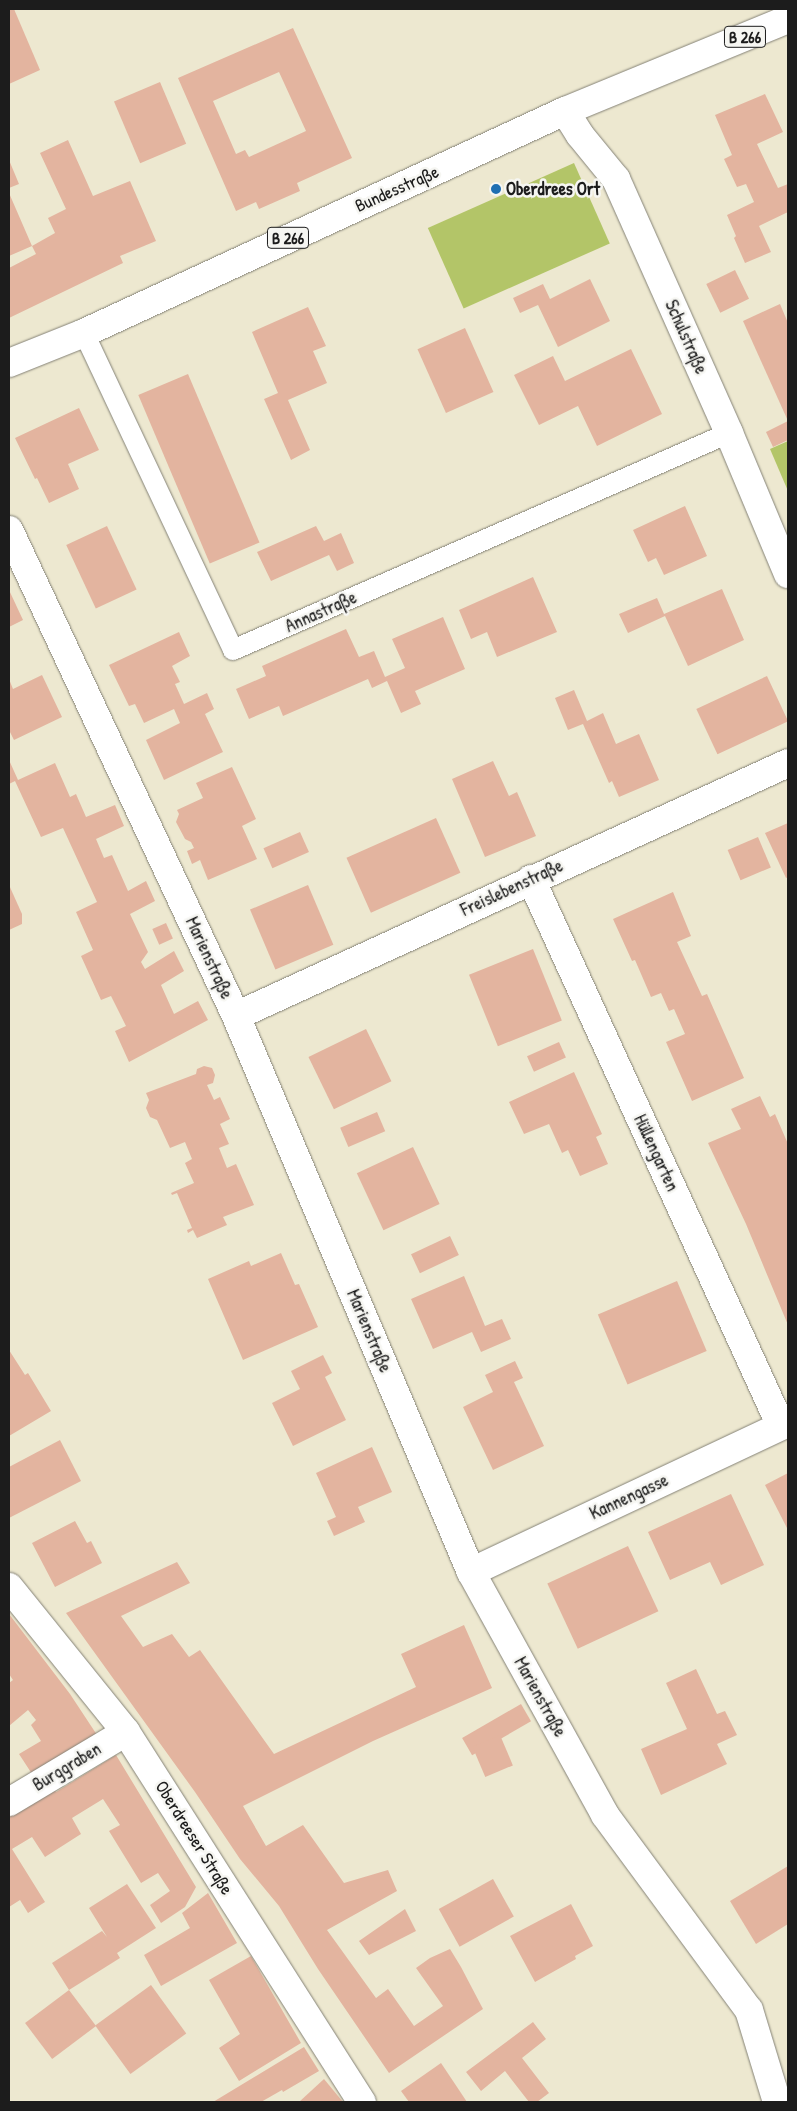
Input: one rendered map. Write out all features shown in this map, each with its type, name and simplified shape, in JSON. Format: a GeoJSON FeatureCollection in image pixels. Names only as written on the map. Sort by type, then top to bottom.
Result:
{"type":"FeatureCollection","features":[{"type":"Feature","properties":{"kind":"street","name":"Bundesstraße"},"geometry":{"type":"LineString","coordinates":[[9,363],[84,333],[565,111],[788,19]]}},
{"type":"Feature","properties":{"kind":"street","name":"Schulstraße"},"geometry":{"type":"LineString","coordinates":[[565,111],[580,136],[616,179],[729,433],[788,574]]}},
{"type":"Feature","properties":{"kind":"street","name":"Marienstraße"},"geometry":{"type":"LineString","coordinates":[[9,530],[236,1016],[470,1572],[605,1815],[749,2010],[777,2102]]}},
{"type":"Feature","properties":{"kind":"street","name":"Freislebenstraße"},"geometry":{"type":"LineString","coordinates":[[236,1016],[531,879],[788,763]]}},
{"type":"Feature","properties":{"kind":"street","name":"Hüllengarten"},"geometry":{"type":"LineString","coordinates":[[531,879],[784,1425]]}},
{"type":"Feature","properties":{"kind":"street","name":"Kannengasse"},"geometry":{"type":"LineString","coordinates":[[470,1572],[784,1425]]}},
{"type":"Feature","properties":{"kind":"street","name":"Oberdreeser Straße"},"geometry":{"type":"LineString","coordinates":[[9,1587],[126,1732],[362,2102]]}},
{"type":"Feature","properties":{"kind":"street","name":"Burggraben"},"geometry":{"type":"LineString","coordinates":[[9,1802],[126,1732]]}},
{"type":"Feature","properties":{"kind":"lane","name":"Annastraße"},"geometry":{"type":"LineString","coordinates":[[84,333],[233,650],[729,433]]}},
{"type":"Feature","properties":{"kind":"green space"},"geometry":{"type":"Polygon","coordinates":[[[574,163],[610,243],[464,308],[428,228],[574,163]]]}},
{"type":"Feature","properties":{"kind":"green space"},"geometry":{"type":"Polygon","coordinates":[[[788,441],[788,491],[770,449],[788,441]]]}},
{"type":"Feature","properties":{"kind":"building"},"geometry":{"type":"Polygon","coordinates":[[[9,9],[14,9],[40,70],[9,84],[9,9]]]}},
{"type":"Feature","properties":{"kind":"building"},"geometry":{"type":"Polygon","coordinates":[[[293,28],[352,158],[297,183],[300,191],[259,209],[256,202],[236,211],[178,78],[293,28]],[[279,72],[213,101],[236,154],[245,150],[249,157],[306,131],[279,72]]]}},
{"type":"Feature","properties":{"kind":"building"},"geometry":{"type":"Polygon","coordinates":[[[160,82],[186,144],[140,163],[114,102],[160,82]]]}},
{"type":"Feature","properties":{"kind":"building"},"geometry":{"type":"Polygon","coordinates":[[[765,94],[783,132],[757,144],[778,188],[788,184],[788,212],[759,226],[771,252],[745,263],[734,238],[736,236],[727,215],[754,202],[746,184],[737,187],[724,159],[732,155],[715,115],[765,94]]]}},
{"type":"Feature","properties":{"kind":"building"},"geometry":{"type":"Polygon","coordinates":[[[68,140],[93,196],[130,181],[156,241],[120,256],[123,263],[9,318],[9,268],[36,254],[32,246],[55,233],[48,218],[66,209],[40,153],[68,140]]]}},
{"type":"Feature","properties":{"kind":"building"},"geometry":{"type":"Polygon","coordinates":[[[9,160],[19,184],[9,188],[9,160]]]}},
{"type":"Feature","properties":{"kind":"building"},"geometry":{"type":"Polygon","coordinates":[[[9,193],[32,246],[9,256],[9,193]]]}},
{"type":"Feature","properties":{"kind":"building"},"geometry":{"type":"Polygon","coordinates":[[[735,270],[749,299],[720,313],[706,284],[735,270]]]}},
{"type":"Feature","properties":{"kind":"building"},"geometry":{"type":"Polygon","coordinates":[[[590,279],[610,321],[558,347],[538,305],[520,313],[513,298],[543,284],[550,299],[590,279]]]}},
{"type":"Feature","properties":{"kind":"building"},"geometry":{"type":"Polygon","coordinates":[[[780,304],[788,323],[788,421],[743,321],[780,304]]]}},
{"type":"Feature","properties":{"kind":"building"},"geometry":{"type":"Polygon","coordinates":[[[308,307],[326,346],[313,351],[327,383],[288,400],[310,450],[291,460],[264,399],[278,393],[252,332],[308,307]]]}},
{"type":"Feature","properties":{"kind":"building"},"geometry":{"type":"Polygon","coordinates":[[[465,328],[493,392],[446,413],[417,349],[465,328]]]}},
{"type":"Feature","properties":{"kind":"building"},"geometry":{"type":"Polygon","coordinates":[[[631,349],[662,414],[597,446],[578,406],[539,425],[514,375],[553,356],[565,381],[631,349]]]}},
{"type":"Feature","properties":{"kind":"building"},"geometry":{"type":"Polygon","coordinates":[[[188,374],[260,542],[210,564],[138,395],[188,374]]]}},
{"type":"Feature","properties":{"kind":"building"},"geometry":{"type":"Polygon","coordinates":[[[79,408],[99,450],[68,464],[79,489],[49,503],[15,438],[79,408]]]}},
{"type":"Feature","properties":{"kind":"building"},"geometry":{"type":"Polygon","coordinates":[[[788,421],[788,440],[773,447],[766,432],[788,421]]]}},
{"type":"Feature","properties":{"kind":"building"},"geometry":{"type":"Polygon","coordinates":[[[685,506],[707,556],[664,575],[656,558],[648,562],[633,530],[685,506]]]}},
{"type":"Feature","properties":{"kind":"building"},"geometry":{"type":"Polygon","coordinates":[[[107,526],[137,589],[96,608],[66,545],[107,526]]]}},
{"type":"Feature","properties":{"kind":"building"},"geometry":{"type":"Polygon","coordinates":[[[316,526],[324,541],[341,533],[354,563],[337,571],[329,555],[271,581],[257,552],[316,526]]]}},
{"type":"Feature","properties":{"kind":"building"},"geometry":{"type":"Polygon","coordinates":[[[533,577],[557,632],[497,657],[487,632],[471,639],[459,610],[533,577]]]}},
{"type":"Feature","properties":{"kind":"building"},"geometry":{"type":"Polygon","coordinates":[[[722,589],[744,640],[688,666],[665,616],[628,633],[619,614],[657,598],[664,614],[722,589]]]}},
{"type":"Feature","properties":{"kind":"building"},"geometry":{"type":"Polygon","coordinates":[[[9,590],[23,620],[9,627],[9,590]]]}},
{"type":"Feature","properties":{"kind":"building"},"geometry":{"type":"Polygon","coordinates":[[[443,617],[465,669],[415,691],[421,704],[401,713],[387,681],[372,688],[368,679],[283,716],[279,706],[249,719],[236,689],[266,676],[262,666],[346,629],[359,657],[374,651],[385,677],[405,668],[392,639],[443,617]]]}},
{"type":"Feature","properties":{"kind":"building"},"geometry":{"type":"Polygon","coordinates":[[[179,632],[190,656],[172,666],[180,682],[175,684],[184,704],[207,693],[214,709],[205,714],[223,752],[164,780],[146,740],[180,723],[174,709],[144,723],[135,704],[129,706],[109,665],[179,632]]]}},
{"type":"Feature","properties":{"kind":"building"},"geometry":{"type":"Polygon","coordinates":[[[42,675],[62,717],[14,740],[9,730],[9,679],[13,689],[42,675]]]}},
{"type":"Feature","properties":{"kind":"building"},"geometry":{"type":"Polygon","coordinates":[[[767,676],[788,721],[717,754],[696,709],[767,676]]]}},
{"type":"Feature","properties":{"kind":"building"},"geometry":{"type":"Polygon","coordinates":[[[574,690],[587,721],[603,713],[616,744],[639,734],[659,780],[619,797],[612,781],[609,783],[583,724],[568,730],[555,698],[574,690]]]}},
{"type":"Feature","properties":{"kind":"building"},"geometry":{"type":"Polygon","coordinates":[[[9,760],[18,780],[55,763],[70,797],[76,794],[86,817],[115,805],[124,826],[96,839],[104,858],[112,855],[128,891],[146,881],[155,901],[130,914],[148,952],[141,962],[145,969],[174,951],[184,971],[161,985],[174,1014],[198,1001],[208,1020],[129,1062],[115,1031],[126,1026],[111,996],[101,1000],[81,956],[93,950],[76,912],[97,902],[63,828],[41,837],[15,781],[9,784],[9,760]]]}},
{"type":"Feature","properties":{"kind":"building"},"geometry":{"type":"Polygon","coordinates":[[[493,761],[509,796],[517,792],[536,836],[485,857],[452,779],[493,761]]]}},
{"type":"Feature","properties":{"kind":"building"},"geometry":{"type":"Polygon","coordinates":[[[232,767],[256,819],[242,826],[257,859],[208,880],[200,860],[192,864],[187,851],[194,848],[191,842],[185,839],[176,822],[179,814],[177,810],[203,798],[196,783],[232,767]]]}},
{"type":"Feature","properties":{"kind":"building"},"geometry":{"type":"Polygon","coordinates":[[[436,818],[460,873],[371,913],[346,858],[436,818]]]}},
{"type":"Feature","properties":{"kind":"building"},"geometry":{"type":"Polygon","coordinates":[[[788,823],[788,877],[786,878],[765,833],[788,823]]]}},
{"type":"Feature","properties":{"kind":"building"},"geometry":{"type":"Polygon","coordinates":[[[300,832],[309,852],[272,868],[263,848],[300,832]]]}},
{"type":"Feature","properties":{"kind":"building"},"geometry":{"type":"Polygon","coordinates":[[[758,837],[771,867],[741,880],[728,850],[758,837]]]}},
{"type":"Feature","properties":{"kind":"building"},"geometry":{"type":"Polygon","coordinates":[[[9,885],[22,914],[22,924],[9,930],[9,885]]]}},
{"type":"Feature","properties":{"kind":"building"},"geometry":{"type":"Polygon","coordinates":[[[308,885],[333,945],[275,969],[250,910],[308,885]]]}},
{"type":"Feature","properties":{"kind":"building"},"geometry":{"type":"Polygon","coordinates":[[[673,892],[691,936],[677,942],[702,996],[707,994],[744,1078],[692,1101],[666,1042],[685,1034],[674,1009],[669,1011],[661,993],[651,997],[635,960],[632,961],[613,919],[673,892]]]}},
{"type":"Feature","properties":{"kind":"building"},"geometry":{"type":"Polygon","coordinates":[[[166,923],[173,939],[159,945],[152,929],[166,923]]]}},
{"type":"Feature","properties":{"kind":"building"},"geometry":{"type":"Polygon","coordinates":[[[533,949],[562,1020],[498,1046],[469,975],[533,949]]]}},
{"type":"Feature","properties":{"kind":"building"},"geometry":{"type":"Polygon","coordinates":[[[366,1029],[391,1081],[334,1109],[308,1057],[366,1029]]]}},
{"type":"Feature","properties":{"kind":"building"},"geometry":{"type":"Polygon","coordinates":[[[559,1042],[566,1058],[534,1072],[527,1056],[559,1042]]]}},
{"type":"Feature","properties":{"kind":"building"},"geometry":{"type":"Polygon","coordinates":[[[204,1066],[212,1068],[215,1075],[213,1083],[207,1085],[214,1100],[220,1097],[230,1119],[220,1124],[229,1144],[219,1148],[227,1168],[236,1164],[254,1205],[223,1217],[227,1225],[197,1238],[193,1230],[188,1233],[187,1230],[192,1228],[177,1193],[172,1195],[171,1193],[194,1183],[185,1163],[192,1159],[185,1142],[170,1148],[157,1120],[150,1117],[146,1108],[149,1100],[146,1093],[196,1074],[197,1069],[204,1066]]]}},
{"type":"Feature","properties":{"kind":"building"},"geometry":{"type":"Polygon","coordinates":[[[574,1072],[602,1134],[596,1137],[608,1164],[580,1176],[568,1150],[562,1153],[549,1124],[524,1134],[509,1102],[574,1072]]]}},
{"type":"Feature","properties":{"kind":"building"},"geometry":{"type":"Polygon","coordinates":[[[760,1096],[770,1117],[775,1114],[788,1144],[788,1325],[746,1224],[708,1143],[741,1129],[731,1109],[760,1096]]]}},
{"type":"Feature","properties":{"kind":"building"},"geometry":{"type":"Polygon","coordinates":[[[377,1112],[385,1131],[348,1147],[340,1128],[377,1112]]]}},
{"type":"Feature","properties":{"kind":"building"},"geometry":{"type":"Polygon","coordinates":[[[413,1147],[440,1204],[383,1230],[357,1173],[413,1147]]]}},
{"type":"Feature","properties":{"kind":"building"},"geometry":{"type":"Polygon","coordinates":[[[450,1236],[459,1255],[420,1273],[411,1254],[450,1236]]]}},
{"type":"Feature","properties":{"kind":"building"},"geometry":{"type":"Polygon","coordinates":[[[281,1253],[295,1285],[299,1284],[318,1327],[243,1360],[208,1279],[249,1261],[251,1266],[281,1253]]]}},
{"type":"Feature","properties":{"kind":"building"},"geometry":{"type":"Polygon","coordinates":[[[464,1276],[485,1326],[502,1319],[511,1339],[481,1352],[472,1332],[433,1349],[411,1299],[464,1276]]]}},
{"type":"Feature","properties":{"kind":"building"},"geometry":{"type":"Polygon","coordinates":[[[677,1281],[707,1351],[628,1385],[598,1315],[677,1281]]]}},
{"type":"Feature","properties":{"kind":"building"},"geometry":{"type":"Polygon","coordinates":[[[9,1350],[25,1375],[28,1373],[51,1411],[9,1436],[9,1350]]]}},
{"type":"Feature","properties":{"kind":"building"},"geometry":{"type":"Polygon","coordinates":[[[323,1355],[332,1373],[325,1377],[346,1420],[293,1446],[272,1403],[300,1389],[291,1371],[323,1355]]]}},
{"type":"Feature","properties":{"kind":"building"},"geometry":{"type":"Polygon","coordinates":[[[515,1361],[523,1378],[514,1382],[544,1446],[493,1470],[463,1407],[493,1392],[485,1375],[515,1361]]]}},
{"type":"Feature","properties":{"kind":"building"},"geometry":{"type":"Polygon","coordinates":[[[60,1440],[81,1481],[9,1518],[9,1467],[60,1440]]]}},
{"type":"Feature","properties":{"kind":"building"},"geometry":{"type":"Polygon","coordinates":[[[372,1447],[392,1492],[358,1507],[365,1522],[334,1536],[327,1521],[336,1517],[316,1473],[372,1447]]]}},
{"type":"Feature","properties":{"kind":"building"},"geometry":{"type":"Polygon","coordinates":[[[788,1473],[788,1530],[765,1485],[788,1473]]]}},
{"type":"Feature","properties":{"kind":"building"},"geometry":{"type":"Polygon","coordinates":[[[731,1494],[764,1565],[721,1585],[710,1562],[670,1580],[648,1532],[731,1494]]]}},
{"type":"Feature","properties":{"kind":"building"},"geometry":{"type":"Polygon","coordinates":[[[75,1521],[87,1543],[91,1541],[102,1563],[55,1587],[32,1543],[75,1521]]]}},
{"type":"Feature","properties":{"kind":"building"},"geometry":{"type":"Polygon","coordinates":[[[628,1546],[658,1611],[578,1649],[547,1584],[628,1546]]]}},
{"type":"Feature","properties":{"kind":"building"},"geometry":{"type":"Polygon","coordinates":[[[177,1562],[190,1583],[121,1616],[143,1647],[172,1634],[189,1657],[200,1650],[274,1754],[416,1687],[401,1654],[464,1625],[492,1688],[373,1741],[243,1806],[266,1846],[303,1825],[344,1883],[388,1870],[397,1891],[327,1930],[376,1998],[388,1989],[414,2026],[443,2006],[416,1968],[430,1958],[450,1949],[461,1967],[483,2009],[389,2073],[318,1969],[279,1906],[240,1859],[195,1792],[66,1613],[177,1562]]]}},
{"type":"Feature","properties":{"kind":"building"},"geometry":{"type":"Polygon","coordinates":[[[9,1614],[70,1694],[99,1738],[34,1777],[19,1754],[41,1741],[31,1725],[36,1720],[28,1710],[9,1726],[9,1683],[13,1680],[9,1674],[9,1614]]]}},
{"type":"Feature","properties":{"kind":"building"},"geometry":{"type":"Polygon","coordinates":[[[696,1669],[717,1714],[725,1711],[737,1735],[717,1744],[727,1764],[661,1795],[641,1749],[687,1729],[666,1683],[696,1669]]]}},
{"type":"Feature","properties":{"kind":"building"},"geometry":{"type":"Polygon","coordinates":[[[521,1704],[531,1721],[472,1755],[462,1738],[521,1704]]]}},
{"type":"Feature","properties":{"kind":"building"},"geometry":{"type":"Polygon","coordinates":[[[500,1735],[513,1765],[485,1777],[472,1747],[500,1735]]]}},
{"type":"Feature","properties":{"kind":"building"},"geometry":{"type":"Polygon","coordinates":[[[116,1755],[196,1887],[185,1907],[161,1923],[150,1905],[170,1891],[158,1873],[141,1883],[109,1831],[120,1825],[103,1799],[72,1818],[81,1834],[45,1857],[32,1837],[12,1849],[45,1902],[28,1913],[20,1900],[9,1907],[9,1813],[52,1786],[56,1792],[116,1755]]]}},
{"type":"Feature","properties":{"kind":"building"},"geometry":{"type":"Polygon","coordinates":[[[788,1866],[788,1924],[756,1944],[730,1901],[788,1866]]]}},
{"type":"Feature","properties":{"kind":"building"},"geometry":{"type":"Polygon","coordinates":[[[493,1879],[514,1917],[460,1947],[439,1909],[493,1879]]]}},
{"type":"Feature","properties":{"kind":"building"},"geometry":{"type":"Polygon","coordinates":[[[127,1884],[156,1928],[117,1953],[120,1958],[69,1990],[52,1963],[102,1931],[107,1937],[89,1908],[127,1884]]]}},
{"type":"Feature","properties":{"kind":"building"},"geometry":{"type":"Polygon","coordinates":[[[208,1893],[237,1943],[161,1986],[144,1955],[190,1928],[182,1913],[208,1893]]]}},
{"type":"Feature","properties":{"kind":"building"},"geometry":{"type":"Polygon","coordinates":[[[571,1904],[593,1946],[575,1956],[576,1959],[535,1982],[510,1936],[571,1904]]]}},
{"type":"Feature","properties":{"kind":"building"},"geometry":{"type":"Polygon","coordinates":[[[405,1909],[416,1931],[369,1955],[359,1941],[405,1909]]]}},
{"type":"Feature","properties":{"kind":"building"},"geometry":{"type":"Polygon","coordinates":[[[251,1956],[301,2043],[239,2081],[219,2048],[240,2034],[209,1980],[251,1956]]]}},
{"type":"Feature","properties":{"kind":"building"},"geometry":{"type":"Polygon","coordinates":[[[151,1985],[186,2034],[130,2074],[95,2026],[151,1985]]]}},
{"type":"Feature","properties":{"kind":"building"},"geometry":{"type":"Polygon","coordinates":[[[69,1990],[96,2026],[52,2059],[25,2023],[69,1990]]]}},
{"type":"Feature","properties":{"kind":"building"},"geometry":{"type":"Polygon","coordinates":[[[533,2022],[546,2039],[522,2058],[549,2093],[537,2102],[529,2102],[505,2071],[481,2091],[466,2072],[533,2022]]]}},
{"type":"Feature","properties":{"kind":"building"},"geometry":{"type":"Polygon","coordinates":[[[304,2047],[319,2071],[283,2092],[282,2090],[261,2102],[213,2102],[304,2047]]]}},
{"type":"Feature","properties":{"kind":"building"},"geometry":{"type":"Polygon","coordinates":[[[441,2063],[467,2102],[409,2102],[401,2091],[441,2063]]]}},
{"type":"Feature","properties":{"kind":"building"},"geometry":{"type":"Polygon","coordinates":[[[324,2079],[343,2102],[299,2102],[324,2079]]]}},
{"type":"Feature","properties":{"kind":"place","name":"Oberdrees Ort"},"geometry":{"type":"Point","coordinates":[496,189]}}]}
